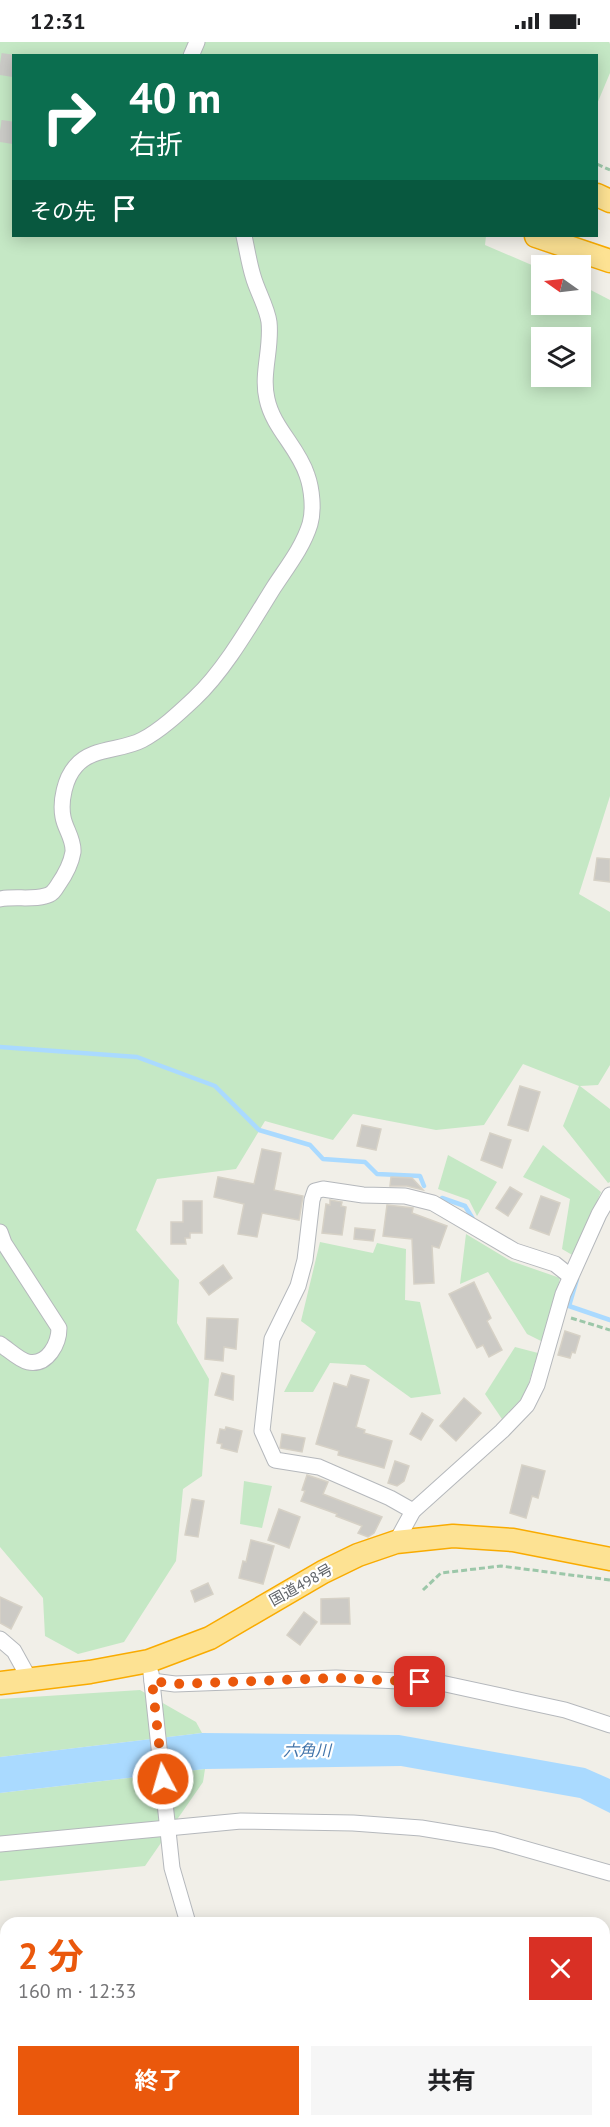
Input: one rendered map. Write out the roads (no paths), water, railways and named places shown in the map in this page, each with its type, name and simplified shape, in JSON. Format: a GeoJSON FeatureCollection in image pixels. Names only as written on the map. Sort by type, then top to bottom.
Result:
{"type":"FeatureCollection","features":[{"type":"Feature","properties":{"kind":"highway"},"geometry":{"type":"LineString","coordinates":[[539,237],[610,261]]}},
{"type":"Feature","properties":{"kind":"highway","name":"国道498号"},"geometry":{"type":"LineString","coordinates":[[0,1683],[90,1672],[152,1677],[210,1638],[323,1572],[358,1555],[396,1542],[453,1536],[513,1540],[610,1559]]}},
{"type":"Feature","properties":{"kind":"street"},"geometry":{"type":"LineString","coordinates":[[0,900],[8,897],[45,896],[52,893],[66,875],[73,852],[72,839],[63,819],[62,806],[66,783],[75,767],[87,755],[124,747],[142,740],[197,697],[220,669],[299,547],[309,526],[312,512],[308,476],[296,450],[274,419],[267,400],[265,385],[270,337],[269,321],[253,276],[244,237]]}},
{"type":"Feature","properties":{"kind":"street"},"geometry":{"type":"LineString","coordinates":[[413,1511],[390,1498],[319,1467],[275,1460],[262,1431],[272,1339],[298,1286],[305,1260],[315,1191],[323,1189],[363,1195],[405,1196],[433,1203],[515,1251],[555,1264],[570,1276]]}},
{"type":"Feature","properties":{"kind":"street"},"geometry":{"type":"LineString","coordinates":[[396,1542],[413,1511],[502,1431],[527,1405],[537,1385],[570,1276],[598,1214],[610,1195]]}},
{"type":"Feature","properties":{"kind":"street"},"geometry":{"type":"LineString","coordinates":[[0,1232],[4,1243],[58,1328],[59,1337],[54,1350],[40,1360],[28,1362],[0,1344]]}},
{"type":"Feature","properties":{"kind":"street"},"geometry":{"type":"LineString","coordinates":[[0,1639],[14,1651],[30,1680]]}},
{"type":"Feature","properties":{"kind":"street"},"geometry":{"type":"LineString","coordinates":[[186,1917],[172,1868],[152,1677],[175,1684],[336,1678],[441,1683],[565,1710],[610,1725]]}},
{"type":"Feature","properties":{"kind":"street"},"geometry":{"type":"LineString","coordinates":[[0,1844],[168,1826],[240,1821],[310,1821],[420,1828],[494,1840],[610,1873]]}},
{"type":"Feature","properties":{"kind":"water","name":"六角川"},"geometry":{"type":"Polygon","coordinates":[[[202,1733],[399,1735],[585,1768],[610,1779],[610,1813],[580,1798],[401,1766],[205,1769],[0,1793],[0,1757],[202,1733]]]}},
{"type":"Feature","properties":{"kind":"waterway"},"geometry":{"type":"LineString","coordinates":[[0,1047],[137,1057],[215,1086],[259,1130],[310,1145],[323,1159],[365,1162],[377,1174],[420,1176],[424,1186]]}},
{"type":"Feature","properties":{"kind":"waterway"},"geometry":{"type":"LineString","coordinates":[[442,1198],[465,1206],[473,1219]]}},
{"type":"Feature","properties":{"kind":"waterway"},"geometry":{"type":"LineString","coordinates":[[577,1279],[569,1306],[610,1320]]}},
{"type":"Feature","properties":{"kind":"tunnel"},"geometry":{"type":"LineString","coordinates":[[0,64],[12,66]]}},
{"type":"Feature","properties":{"kind":"tunnel"},"geometry":{"type":"LineString","coordinates":[[0,131],[12,133]]}}]}
